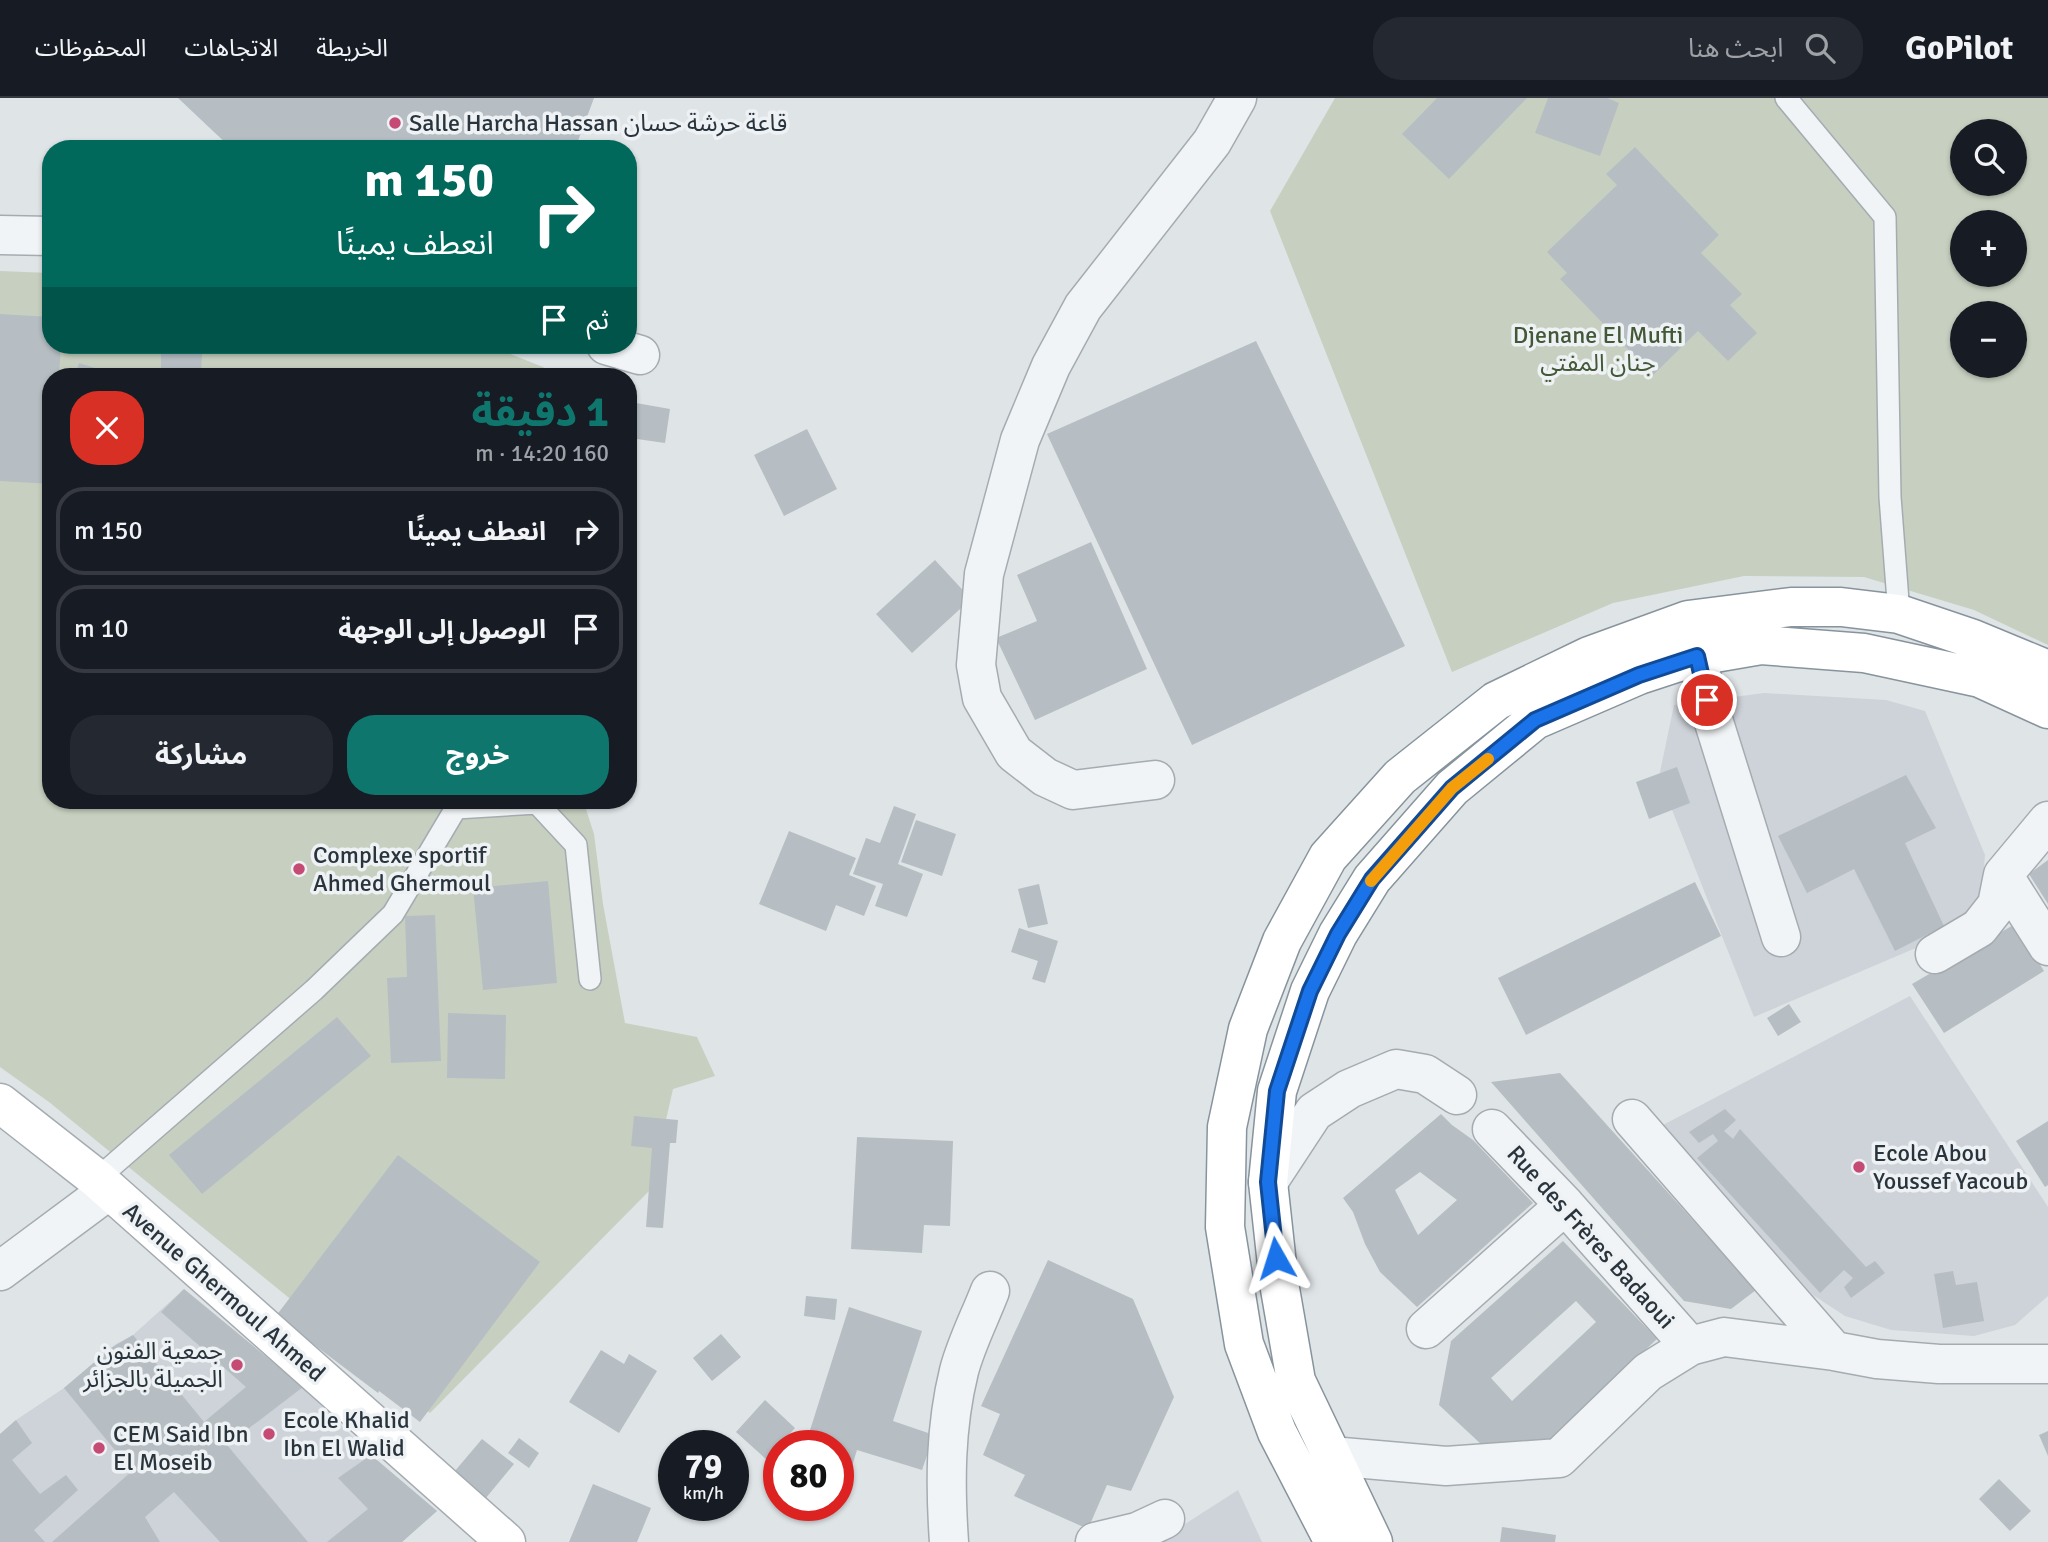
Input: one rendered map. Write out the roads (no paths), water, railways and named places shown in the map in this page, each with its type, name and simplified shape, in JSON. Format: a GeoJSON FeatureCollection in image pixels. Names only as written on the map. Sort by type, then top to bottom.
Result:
{"type":"FeatureCollection","features":[{"type":"Feature","properties":{"kind":"main road"},"geometry":{"type":"LineString","coordinates":[[1334,1542],[1277,1432],[1244,1345],[1225,1227],[1227,1127],[1248,1029],[1282,941],[1328,857],[1400,777],[1496,701],[1589,656],[1688,620],[1791,607],[1841,607],[1899,614],[1973,639],[2048,670]]}},
{"type":"Feature","properties":{"kind":"main road"},"geometry":{"type":"LineString","coordinates":[[1373,1542],[1296,1381],[1279,1283],[1268,1182],[1277,1091],[1310,991],[1338,934],[1372,879],[1452,788],[1535,720],[1639,675],[1697,656],[1761,645],[1864,653],[1980,678],[2048,709]]}},
{"type":"Feature","properties":{"kind":"main road","name":"Avenue Ghermoul Ahmed"},"geometry":{"type":"LineString","coordinates":[[0,1103],[103,1184],[506,1542]]}},
{"type":"Feature","properties":{"kind":"street"},"geometry":{"type":"LineString","coordinates":[[1155,780],[1073,790],[1045,778],[1014,753],[982,698],[976,665],[984,574],[1020,440],[1051,366],[1070,330],[1083,307],[1212,142],[1237,98]]}},
{"type":"Feature","properties":{"kind":"street"},"geometry":{"type":"LineString","coordinates":[[0,235],[42,236]]}},
{"type":"Feature","properties":{"kind":"street"},"geometry":{"type":"LineString","coordinates":[[1697,656],[1707,700],[1781,937]]}},
{"type":"Feature","properties":{"kind":"street"},"geometry":{"type":"LineString","coordinates":[[1935,954],[1979,928],[1997,905],[2003,875],[2048,821]]}},
{"type":"Feature","properties":{"kind":"street"},"geometry":{"type":"LineString","coordinates":[[2003,875],[2048,946]]}},
{"type":"Feature","properties":{"kind":"street"},"geometry":{"type":"LineString","coordinates":[[1268,1182],[1314,1112],[1349,1089],[1396,1069],[1425,1074],[1457,1095]]}},
{"type":"Feature","properties":{"kind":"street"},"geometry":{"type":"LineString","coordinates":[[1632,1119],[1834,1351]]}},
{"type":"Feature","properties":{"kind":"street","name":"Rue des Frères Badaoui"},"geometry":{"type":"LineString","coordinates":[[1492,1129],[1565,1205],[1690,1346]]}},
{"type":"Feature","properties":{"kind":"street"},"geometry":{"type":"LineString","coordinates":[[0,1271],[103,1184]]}},
{"type":"Feature","properties":{"kind":"street"},"geometry":{"type":"LineString","coordinates":[[1426,1329],[1565,1205]]}},
{"type":"Feature","properties":{"kind":"street"},"geometry":{"type":"LineString","coordinates":[[949,1542],[946,1498],[947,1436],[959,1370],[990,1291]]}},
{"type":"Feature","properties":{"kind":"street"},"geometry":{"type":"LineString","coordinates":[[1331,1456],[1446,1466],[1559,1458],[1648,1372],[1690,1346],[1724,1337],[1877,1359],[1938,1364],[2048,1364]]}},
{"type":"Feature","properties":{"kind":"street"},"geometry":{"type":"LineString","coordinates":[[1095,1542],[1137,1532],[1165,1519]]}},
{"type":"Feature","properties":{"kind":"lane"},"geometry":{"type":"LineString","coordinates":[[1786,98],[1885,217],[1890,497],[1899,614]]}},
{"type":"Feature","properties":{"kind":"lane"},"geometry":{"type":"LineString","coordinates":[[103,1184],[393,914],[455,809]]}},
{"type":"Feature","properties":{"kind":"lane"},"geometry":{"type":"LineString","coordinates":[[543,809],[576,845],[590,979]]}},
{"type":"Feature","properties":{"kind":"place","name":"Salle Harcha Hassan قاعة حرشة حسان"},"geometry":{"type":"Point","coordinates":[395,123]}},
{"type":"Feature","properties":{"kind":"place","name":"Complexe sportif Ahmed Ghermoul"},"geometry":{"type":"Point","coordinates":[299,869]}},
{"type":"Feature","properties":{"kind":"place","name":"Ecole Abou Youssef Yacoub"},"geometry":{"type":"Point","coordinates":[1859,1167]}},
{"type":"Feature","properties":{"kind":"place","name":"جمعية الفنون الجميلة بالجزائر"},"geometry":{"type":"Point","coordinates":[237,1365]}},
{"type":"Feature","properties":{"kind":"place","name":"Ecole Khalid Ibn El Walid"},"geometry":{"type":"Point","coordinates":[269,1434]}},
{"type":"Feature","properties":{"kind":"place","name":"CEM Said Ibn El Moseib"},"geometry":{"type":"Point","coordinates":[99,1448]}},
{"type":"Feature","properties":{"kind":"park label","name":"Djenane El Mufti جنان المفتي"},"geometry":{"type":"Point","coordinates":[1598,349]}}]}
